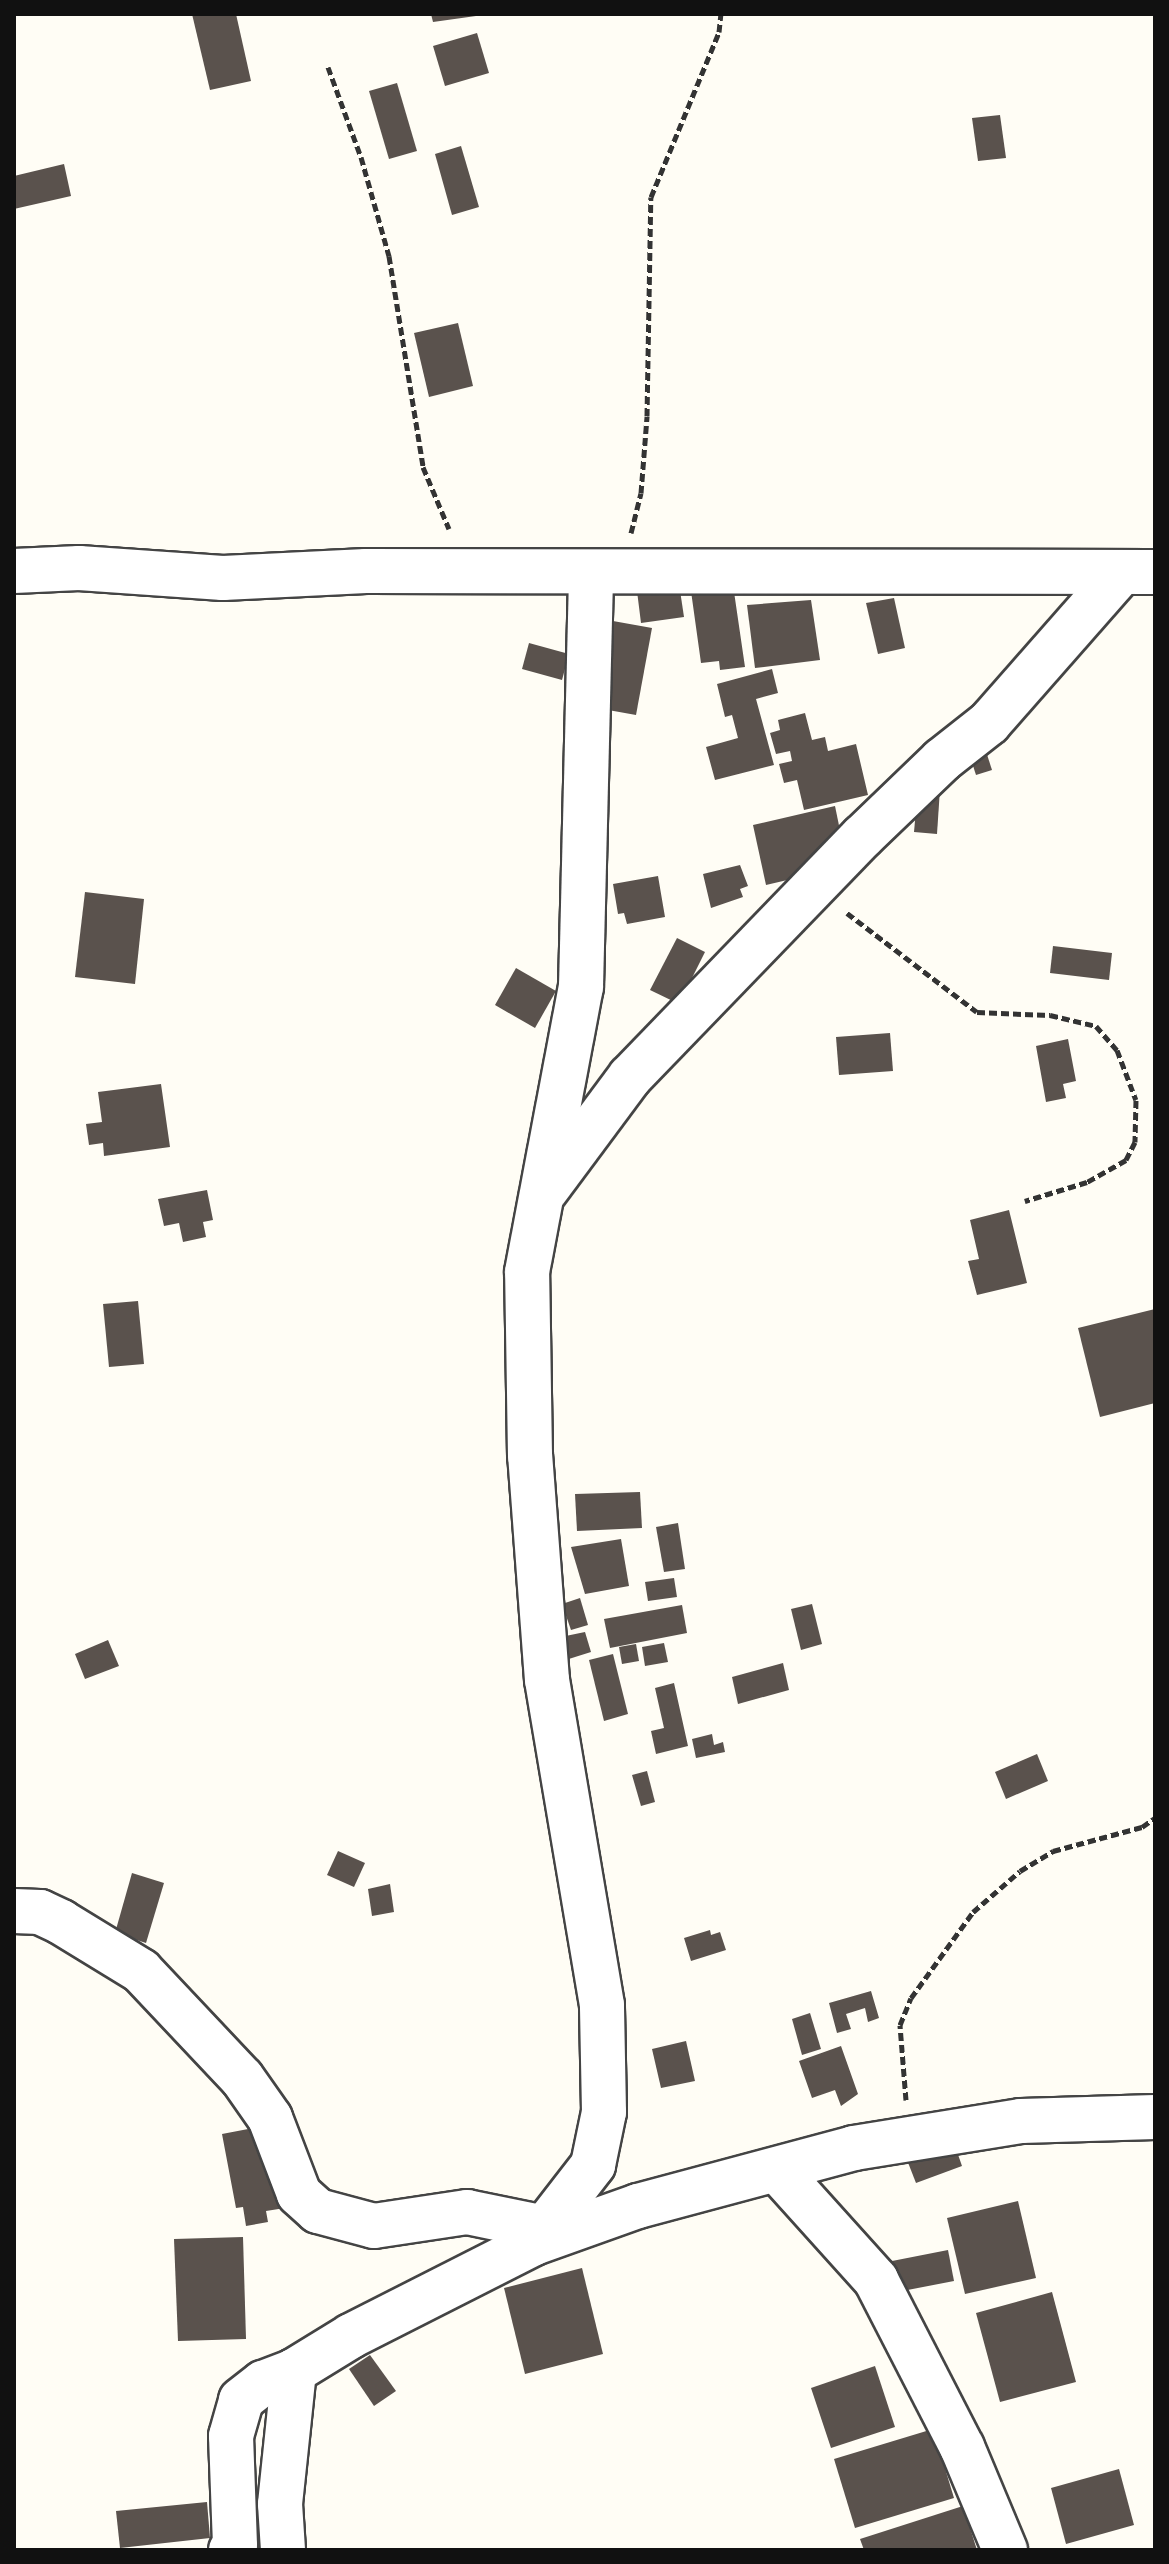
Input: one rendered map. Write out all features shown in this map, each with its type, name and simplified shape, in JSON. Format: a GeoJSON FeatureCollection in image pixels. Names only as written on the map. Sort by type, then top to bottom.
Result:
{"type":"FeatureCollection","features":[{"type":"Feature","properties":{"kind":"street"},"geometry":{"type":"LineString","coordinates":[[14,571],[79,568],[223,578],[473,572],[1138,573]]}},
{"type":"Feature","properties":{"kind":"street"},"geometry":{"type":"LineString","coordinates":[[539,2236],[593,2165],[604,2112],[606,2058],[602,2005],[547,1680],[528,1364],[527,1272],[581,987],[606,573]]}},
{"type":"Feature","properties":{"kind":"street"},"geometry":{"type":"LineString","coordinates":[[540,1199],[630,1077],[942,760],[989,723],[1138,573]]}},
{"type":"Feature","properties":{"kind":"street"},"geometry":{"type":"LineString","coordinates":[[14,1911],[40,1912],[141,1971],[242,2078],[270,2118],[299,2194],[318,2211],[374,2226],[467,2212],[499,2215],[539,2236]]}},
{"type":"Feature","properties":{"kind":"street"},"geometry":{"type":"LineString","coordinates":[[231,2550],[235,2545],[231,2436],[241,2400],[263,2383],[294,2371],[351,2336],[539,2236],[638,2206],[910,2138],[1021,2121],[1155,2117]]}},
{"type":"Feature","properties":{"kind":"street"},"geometry":{"type":"LineString","coordinates":[[778,2171],[876,2280],[962,2447],[1005,2550]]}},
{"type":"Feature","properties":{"kind":"street"},"geometry":{"type":"LineString","coordinates":[[283,2550],[280,2504],[294,2371]]}},
{"type":"Feature","properties":{"kind":"path"},"geometry":{"type":"LineString","coordinates":[[606,573],[641,493],[646,431],[651,197],[719,32],[721,14]]}},
{"type":"Feature","properties":{"kind":"path"},"geometry":{"type":"LineString","coordinates":[[328,67],[361,157],[389,256],[423,467],[473,572]]}},
{"type":"Feature","properties":{"kind":"path"},"geometry":{"type":"LineString","coordinates":[[815,887],[977,1012],[1050,1015],[1096,1026],[1117,1050],[1136,1100],[1135,1142],[1126,1160],[1087,1182],[1025,1201]]}},
{"type":"Feature","properties":{"kind":"path"},"geometry":{"type":"LineString","coordinates":[[910,2138],[900,2025],[911,1998],[973,1912],[1020,1871],[1053,1851],[1142,1827],[1155,1818]]}},
{"type":"Feature","properties":{"kind":"building"},"geometry":{"type":"Polygon","coordinates":[[[192,14],[236,14],[251,81],[210,90],[192,14]]]}},
{"type":"Feature","properties":{"kind":"building"},"geometry":{"type":"Polygon","coordinates":[[[431,14],[476,14],[476,16],[433,22],[431,14]]]}},
{"type":"Feature","properties":{"kind":"building"},"geometry":{"type":"Polygon","coordinates":[[[477,33],[489,73],[445,86],[433,46],[477,33]]]}},
{"type":"Feature","properties":{"kind":"building"},"geometry":{"type":"Polygon","coordinates":[[[397,83],[417,151],[389,159],[369,91],[397,83]]]}},
{"type":"Feature","properties":{"kind":"building"},"geometry":{"type":"Polygon","coordinates":[[[1000,115],[1006,158],[978,161],[972,118],[1000,115]]]}},
{"type":"Feature","properties":{"kind":"building"},"geometry":{"type":"Polygon","coordinates":[[[461,146],[479,207],[452,215],[435,154],[461,146]]]}},
{"type":"Feature","properties":{"kind":"building"},"geometry":{"type":"Polygon","coordinates":[[[64,164],[71,196],[14,209],[14,176],[64,164]]]}},
{"type":"Feature","properties":{"kind":"building"},"geometry":{"type":"Polygon","coordinates":[[[458,323],[473,386],[429,397],[414,333],[458,323]]]}},
{"type":"Feature","properties":{"kind":"building"},"geometry":{"type":"Polygon","coordinates":[[[678,577],[684,617],[641,623],[636,583],[678,577]]]}},
{"type":"Feature","properties":{"kind":"building"},"geometry":{"type":"Polygon","coordinates":[[[732,578],[745,667],[720,670],[719,661],[701,663],[690,584],[732,578]]]}},
{"type":"Feature","properties":{"kind":"building"},"geometry":{"type":"Polygon","coordinates":[[[894,598],[905,648],[878,654],[866,603],[894,598]]]}},
{"type":"Feature","properties":{"kind":"building"},"geometry":{"type":"Polygon","coordinates":[[[811,600],[820,660],[755,668],[747,605],[811,600]]]}},
{"type":"Feature","properties":{"kind":"building"},"geometry":{"type":"Polygon","coordinates":[[[613,621],[652,628],[636,715],[597,708],[613,621]]]}},
{"type":"Feature","properties":{"kind":"building"},"geometry":{"type":"Polygon","coordinates":[[[529,643],[569,654],[562,680],[522,669],[529,643]]]}},
{"type":"Feature","properties":{"kind":"building"},"geometry":{"type":"Polygon","coordinates":[[[772,669],[778,693],[756,699],[774,765],[715,780],[706,747],[738,738],[732,715],[725,717],[717,684],[772,669]]]}},
{"type":"Feature","properties":{"kind":"building"},"geometry":{"type":"Polygon","coordinates":[[[805,713],[812,740],[825,737],[828,751],[856,744],[868,795],[804,810],[797,780],[784,783],[779,764],[792,761],[790,751],[776,754],[770,733],[780,730],[778,720],[805,713]]]}},
{"type":"Feature","properties":{"kind":"building"},"geometry":{"type":"Polygon","coordinates":[[[982,739],[992,770],[976,775],[966,744],[982,739]]]}},
{"type":"Feature","properties":{"kind":"building"},"geometry":{"type":"Polygon","coordinates":[[[918,787],[940,789],[937,834],[914,832],[918,787]]]}},
{"type":"Feature","properties":{"kind":"building"},"geometry":{"type":"Polygon","coordinates":[[[835,806],[843,845],[830,870],[766,885],[753,825],[835,806]]]}},
{"type":"Feature","properties":{"kind":"building"},"geometry":{"type":"Polygon","coordinates":[[[740,865],[748,886],[740,889],[743,897],[711,908],[703,874],[740,865]]]}},
{"type":"Feature","properties":{"kind":"building"},"geometry":{"type":"Polygon","coordinates":[[[658,876],[665,917],[627,924],[624,913],[618,914],[613,884],[658,876]]]}},
{"type":"Feature","properties":{"kind":"building"},"geometry":{"type":"Polygon","coordinates":[[[85,892],[144,899],[135,984],[75,977],[85,892]]]}},
{"type":"Feature","properties":{"kind":"building"},"geometry":{"type":"Polygon","coordinates":[[[677,938],[705,952],[679,1004],[650,990],[677,938]]]}},
{"type":"Feature","properties":{"kind":"building"},"geometry":{"type":"Polygon","coordinates":[[[1053,946],[1112,953],[1109,980],[1050,973],[1053,946]]]}},
{"type":"Feature","properties":{"kind":"building"},"geometry":{"type":"Polygon","coordinates":[[[516,968],[556,991],[535,1028],[495,1005],[516,968]]]}},
{"type":"Feature","properties":{"kind":"building"},"geometry":{"type":"Polygon","coordinates":[[[890,1033],[893,1071],[839,1075],[836,1037],[890,1033]]]}},
{"type":"Feature","properties":{"kind":"building"},"geometry":{"type":"Polygon","coordinates":[[[1068,1039],[1076,1081],[1063,1084],[1066,1098],[1046,1102],[1036,1046],[1068,1039]]]}},
{"type":"Feature","properties":{"kind":"building"},"geometry":{"type":"Polygon","coordinates":[[[161,1084],[170,1147],[104,1156],[103,1143],[89,1145],[86,1124],[102,1122],[98,1092],[161,1084]]]}},
{"type":"Feature","properties":{"kind":"building"},"geometry":{"type":"Polygon","coordinates":[[[207,1190],[213,1220],[203,1222],[206,1237],[183,1242],[179,1223],[164,1226],[158,1199],[207,1190]]]}},
{"type":"Feature","properties":{"kind":"building"},"geometry":{"type":"Polygon","coordinates":[[[1009,1210],[1027,1283],[977,1295],[968,1261],[979,1259],[970,1220],[1009,1210]]]}},
{"type":"Feature","properties":{"kind":"building"},"geometry":{"type":"Polygon","coordinates":[[[138,1301],[144,1364],[109,1367],[103,1304],[138,1301]]]}},
{"type":"Feature","properties":{"kind":"building"},"geometry":{"type":"Polygon","coordinates":[[[1155,1309],[1155,1403],[1100,1417],[1078,1328],[1155,1309]]]}},
{"type":"Feature","properties":{"kind":"building"},"geometry":{"type":"Polygon","coordinates":[[[640,1492],[642,1528],[577,1531],[575,1494],[640,1492]]]}},
{"type":"Feature","properties":{"kind":"building"},"geometry":{"type":"Polygon","coordinates":[[[678,1523],[685,1569],[664,1572],[656,1527],[678,1523]]]}},
{"type":"Feature","properties":{"kind":"building"},"geometry":{"type":"Polygon","coordinates":[[[621,1539],[629,1586],[585,1594],[571,1547],[621,1539]]]}},
{"type":"Feature","properties":{"kind":"building"},"geometry":{"type":"Polygon","coordinates":[[[674,1578],[677,1597],[648,1601],[645,1582],[674,1578]]]}},
{"type":"Feature","properties":{"kind":"building"},"geometry":{"type":"Polygon","coordinates":[[[580,1598],[588,1625],[571,1630],[562,1604],[580,1598]]]}},
{"type":"Feature","properties":{"kind":"building"},"geometry":{"type":"Polygon","coordinates":[[[812,1604],[822,1644],[801,1650],[791,1609],[812,1604]]]}},
{"type":"Feature","properties":{"kind":"building"},"geometry":{"type":"Polygon","coordinates":[[[682,1605],[687,1633],[610,1648],[604,1619],[682,1605]]]}},
{"type":"Feature","properties":{"kind":"building"},"geometry":{"type":"Polygon","coordinates":[[[585,1632],[591,1652],[556,1663],[551,1639],[585,1632]]]}},
{"type":"Feature","properties":{"kind":"building"},"geometry":{"type":"Polygon","coordinates":[[[108,1640],[119,1666],[85,1679],[75,1654],[108,1640]]]}},
{"type":"Feature","properties":{"kind":"building"},"geometry":{"type":"Polygon","coordinates":[[[664,1643],[668,1662],[645,1666],[642,1647],[664,1643]]]}},
{"type":"Feature","properties":{"kind":"building"},"geometry":{"type":"Polygon","coordinates":[[[636,1644],[639,1661],[622,1664],[619,1647],[636,1644]]]}},
{"type":"Feature","properties":{"kind":"building"},"geometry":{"type":"Polygon","coordinates":[[[613,1654],[628,1714],[604,1721],[589,1660],[613,1654]]]}},
{"type":"Feature","properties":{"kind":"building"},"geometry":{"type":"Polygon","coordinates":[[[783,1663],[789,1690],[738,1704],[732,1677],[783,1663]]]}},
{"type":"Feature","properties":{"kind":"building"},"geometry":{"type":"Polygon","coordinates":[[[674,1683],[688,1746],[656,1754],[651,1731],[664,1728],[655,1688],[674,1683]]]}},
{"type":"Feature","properties":{"kind":"building"},"geometry":{"type":"Polygon","coordinates":[[[712,1734],[714,1745],[723,1742],[725,1752],[696,1758],[692,1739],[712,1734]]]}},
{"type":"Feature","properties":{"kind":"building"},"geometry":{"type":"Polygon","coordinates":[[[1037,1754],[1048,1781],[1006,1799],[995,1772],[1037,1754]]]}},
{"type":"Feature","properties":{"kind":"building"},"geometry":{"type":"Polygon","coordinates":[[[647,1771],[655,1802],[641,1806],[632,1775],[647,1771]]]}},
{"type":"Feature","properties":{"kind":"building"},"geometry":{"type":"Polygon","coordinates":[[[338,1851],[365,1863],[354,1887],[327,1875],[338,1851]]]}},
{"type":"Feature","properties":{"kind":"building"},"geometry":{"type":"Polygon","coordinates":[[[132,1873],[164,1883],[146,1943],[115,1933],[132,1873]]]}},
{"type":"Feature","properties":{"kind":"building"},"geometry":{"type":"Polygon","coordinates":[[[390,1884],[394,1912],[372,1916],[368,1889],[390,1884]]]}},
{"type":"Feature","properties":{"kind":"building"},"geometry":{"type":"Polygon","coordinates":[[[710,1930],[711,1935],[720,1932],[726,1950],[691,1961],[684,1938],[710,1930]]]}},
{"type":"Feature","properties":{"kind":"building"},"geometry":{"type":"Polygon","coordinates":[[[871,1991],[879,2018],[868,2022],[865,2008],[846,2014],[851,2029],[837,2033],[829,2003],[871,1991]]]}},
{"type":"Feature","properties":{"kind":"building"},"geometry":{"type":"Polygon","coordinates":[[[810,2013],[821,2049],[802,2055],[792,2019],[810,2013]]]}},
{"type":"Feature","properties":{"kind":"building"},"geometry":{"type":"Polygon","coordinates":[[[686,2041],[695,2081],[661,2088],[652,2049],[686,2041]]]}},
{"type":"Feature","properties":{"kind":"building"},"geometry":{"type":"Polygon","coordinates":[[[841,2046],[858,2094],[841,2106],[835,2090],[812,2098],[799,2061],[841,2046]]]}},
{"type":"Feature","properties":{"kind":"building"},"geometry":{"type":"Polygon","coordinates":[[[269,2125],[285,2208],[266,2211],[268,2222],[246,2226],[243,2207],[236,2208],[222,2134],[269,2125]]]}},
{"type":"Feature","properties":{"kind":"building"},"geometry":{"type":"Polygon","coordinates":[[[954,2143],[962,2166],[916,2183],[907,2160],[954,2143]]]}},
{"type":"Feature","properties":{"kind":"building"},"geometry":{"type":"Polygon","coordinates":[[[1018,2201],[1036,2278],[965,2294],[947,2218],[1018,2201]]]}},
{"type":"Feature","properties":{"kind":"building"},"geometry":{"type":"Polygon","coordinates":[[[243,2237],[246,2339],[178,2341],[174,2239],[243,2237]]]}},
{"type":"Feature","properties":{"kind":"building"},"geometry":{"type":"Polygon","coordinates":[[[948,2250],[954,2281],[892,2293],[887,2262],[948,2250]]]}},
{"type":"Feature","properties":{"kind":"building"},"geometry":{"type":"Polygon","coordinates":[[[582,2268],[603,2354],[525,2374],[504,2288],[582,2268]]]}},
{"type":"Feature","properties":{"kind":"building"},"geometry":{"type":"Polygon","coordinates":[[[1052,2292],[1076,2382],[1000,2402],[976,2313],[1052,2292]]]}},
{"type":"Feature","properties":{"kind":"building"},"geometry":{"type":"Polygon","coordinates":[[[370,2355],[396,2391],[374,2406],[349,2369],[370,2355]]]}},
{"type":"Feature","properties":{"kind":"building"},"geometry":{"type":"Polygon","coordinates":[[[875,2366],[895,2427],[831,2448],[811,2388],[875,2366]]]}},
{"type":"Feature","properties":{"kind":"building"},"geometry":{"type":"Polygon","coordinates":[[[933,2429],[954,2498],[855,2528],[834,2459],[933,2429]]]}},
{"type":"Feature","properties":{"kind":"building"},"geometry":{"type":"Polygon","coordinates":[[[1119,2469],[1134,2525],[1066,2544],[1051,2488],[1119,2469]]]}},
{"type":"Feature","properties":{"kind":"building"},"geometry":{"type":"Polygon","coordinates":[[[207,2502],[210,2538],[120,2548],[116,2511],[207,2502]]]}},
{"type":"Feature","properties":{"kind":"building"},"geometry":{"type":"Polygon","coordinates":[[[963,2506],[977,2550],[864,2550],[860,2539],[963,2506]]]}}]}
